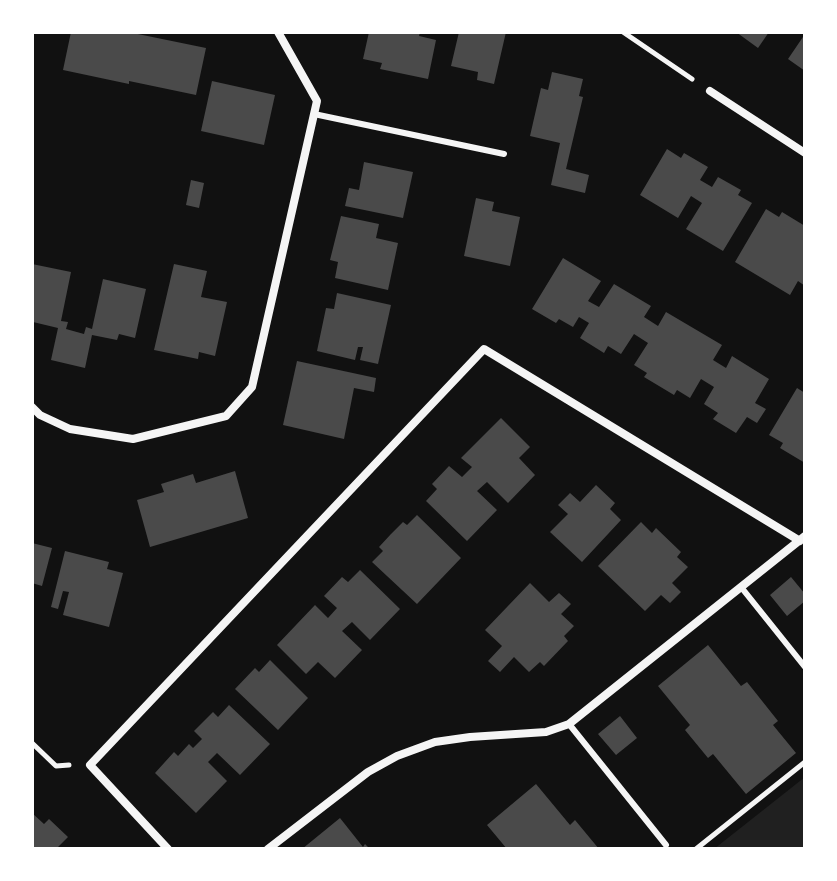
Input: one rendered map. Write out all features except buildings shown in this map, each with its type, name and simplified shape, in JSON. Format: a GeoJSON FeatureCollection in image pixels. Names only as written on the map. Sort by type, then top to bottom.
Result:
{"type":"FeatureCollection","features":[{"type":"Feature","properties":{"kind":"street"},"geometry":{"type":"LineString","coordinates":[[32,407],[40,415],[70,429],[133,439],[226,416],[252,387],[317,101],[278,32]]}},
{"type":"Feature","properties":{"kind":"street"},"geometry":{"type":"LineString","coordinates":[[710,91],[805,153]]}},
{"type":"Feature","properties":{"kind":"street"},"geometry":{"type":"LineString","coordinates":[[168,849],[90,765],[484,349],[802,539],[569,724],[546,732],[435,742],[397,756],[368,772],[268,849]]}},
{"type":"Feature","properties":{"kind":"lane"},"geometry":{"type":"LineString","coordinates":[[314,114],[504,154]]}},
{"type":"Feature","properties":{"kind":"lane"},"geometry":{"type":"LineString","coordinates":[[741,587],[805,667]]}},
{"type":"Feature","properties":{"kind":"lane"},"geometry":{"type":"LineString","coordinates":[[569,724],[666,845]]}},
{"type":"Feature","properties":{"kind":"path"},"geometry":{"type":"LineString","coordinates":[[623,32],[710,91]]}},
{"type":"Feature","properties":{"kind":"path"},"geometry":{"type":"LineString","coordinates":[[32,743],[56,766],[90,765]]}},
{"type":"Feature","properties":{"kind":"path"},"geometry":{"type":"LineString","coordinates":[[696,849],[805,762]]}},
{"type":"Feature","properties":{"kind":"shaded area"},"geometry":{"type":"Polygon","coordinates":[[[805,777],[805,849],[714,849],[805,777]]]}}]}
